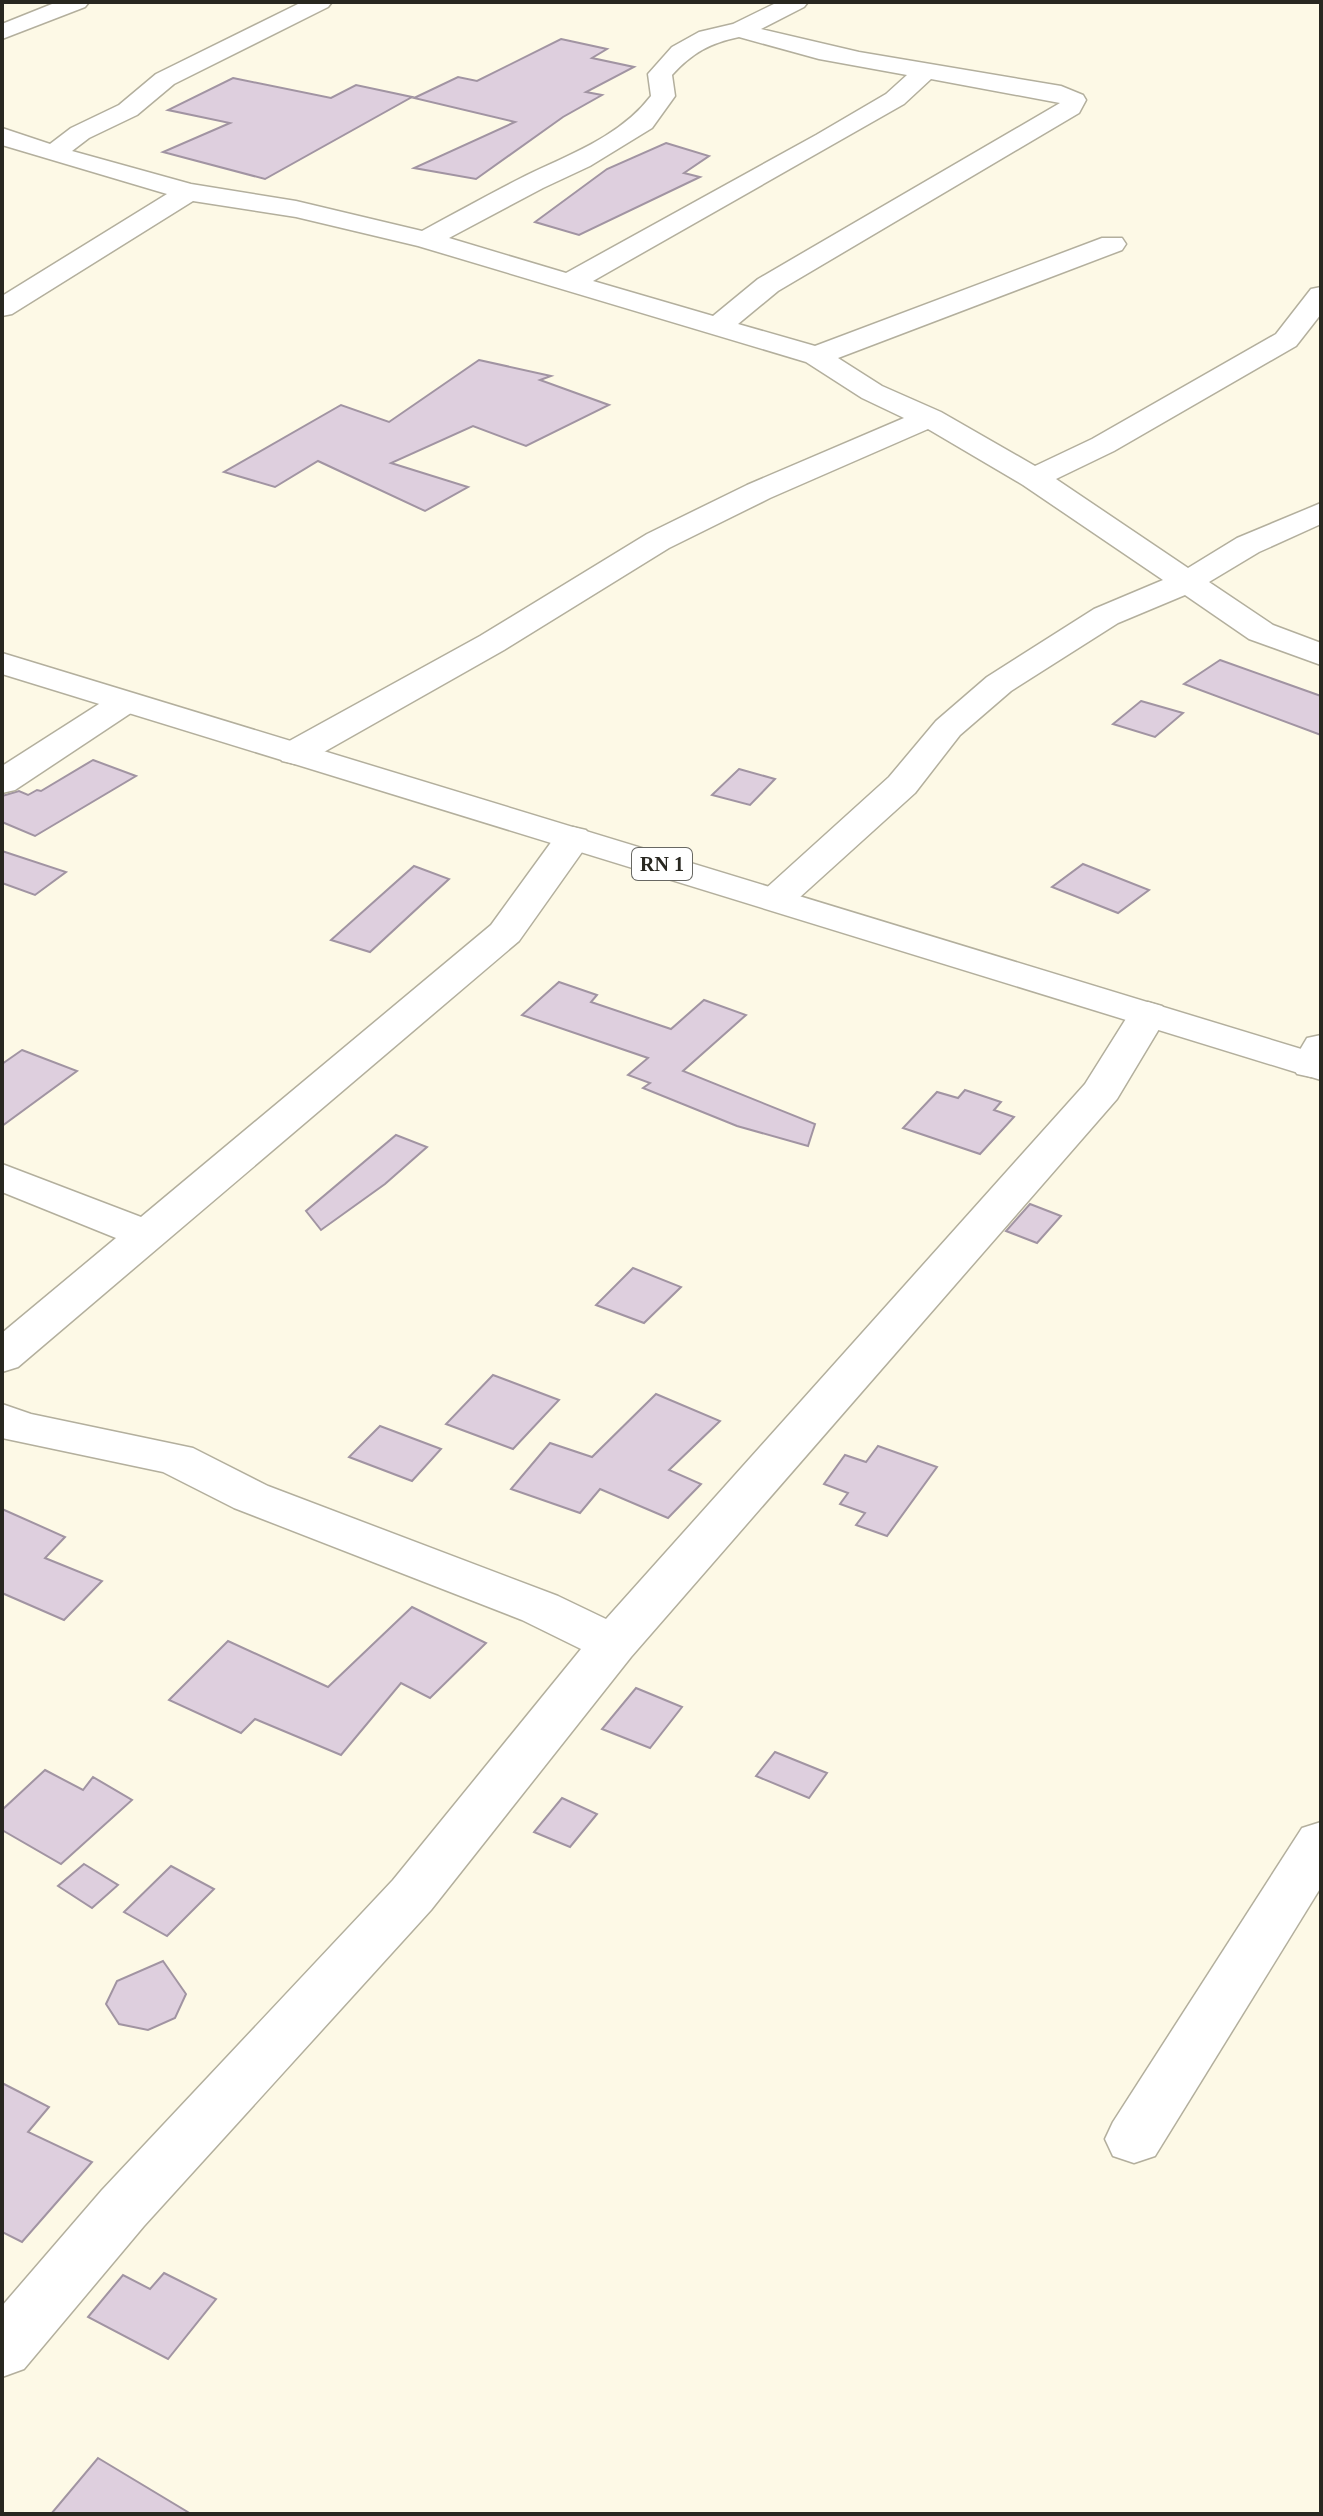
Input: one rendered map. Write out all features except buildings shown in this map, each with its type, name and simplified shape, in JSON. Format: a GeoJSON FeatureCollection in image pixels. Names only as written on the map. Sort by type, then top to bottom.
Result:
{"type":"FeatureCollection","features":[{"type":"Feature","properties":{"kind":"street"},"geometry":{"type":"LineString","coordinates":[[2,32],[77,2]]}},
{"type":"Feature","properties":{"kind":"street"},"geometry":{"type":"LineString","coordinates":[[53,154],[80,133],[128,110],[165,79],[320,2]]}},
{"type":"Feature","properties":{"kind":"street"},"geometry":{"type":"LineString","coordinates":[[426,240],[534,182],[581,161],[643,123],[663,96],[660,74],[680,52],[707,37],[740,30],[796,2]]}},
{"type":"Feature","properties":{"kind":"street"},"geometry":{"type":"LineString","coordinates":[[718,326],[768,285],[1005,148],[1070,108],[1074,100],[1061,93],[926,71],[779,42],[740,30]]}},
{"type":"Feature","properties":{"kind":"street"},"geometry":{"type":"LineString","coordinates":[[570,282],[895,99],[926,71]]}},
{"type":"Feature","properties":{"kind":"street"},"geometry":{"type":"LineString","coordinates":[[2,136],[53,154],[189,192],[296,209],[426,240],[816,356],[872,392],[930,418],[1034,478],[1261,632],[1321,655]]}},
{"type":"Feature","properties":{"kind":"street"},"geometry":{"type":"LineString","coordinates":[[2,308],[189,192]]}},
{"type":"Feature","properties":{"kind":"street"},"geometry":{"type":"LineString","coordinates":[[816,356],[1112,244]]}},
{"type":"Feature","properties":{"kind":"street"},"geometry":{"type":"LineString","coordinates":[[1034,478],[1116,438],[1286,340],[1321,295]]}},
{"type":"Feature","properties":{"kind":"street"},"geometry":{"type":"LineString","coordinates":[[295,753],[359,713],[493,642],[657,541],[750,495],[930,418]]}},
{"type":"Feature","properties":{"kind":"street"},"geometry":{"type":"LineString","coordinates":[[776,899],[902,785],[948,728],[999,684],[1106,616],[1185,583],[1248,545],[1321,512]]}},
{"type":"Feature","properties":{"kind":"street","name":"RN 1"},"geometry":{"type":"LineString","coordinates":[[2,663],[1148,1014],[1318,1060]]}},
{"type":"Feature","properties":{"kind":"street"},"geometry":{"type":"LineString","coordinates":[[2,782],[125,702]]}},
{"type":"Feature","properties":{"kind":"street"},"geometry":{"type":"LineString","coordinates":[[2,1357],[505,933],[573,838]]}},
{"type":"Feature","properties":{"kind":"street"},"geometry":{"type":"LineString","coordinates":[[2,2350],[123,2208],[412,1895],[613,1644],[1102,1090],[1148,1014]]}},
{"type":"Feature","properties":{"kind":"street"},"geometry":{"type":"LineString","coordinates":[[2,1177],[148,1236]]}},
{"type":"Feature","properties":{"kind":"street"},"geometry":{"type":"LineString","coordinates":[[2,1419],[19,1427],[176,1459],[251,1497],[540,1608],[613,1644]]}},
{"type":"Feature","properties":{"kind":"street"},"geometry":{"type":"LineString","coordinates":[[1134,2139],[1321,1842]]}}]}
